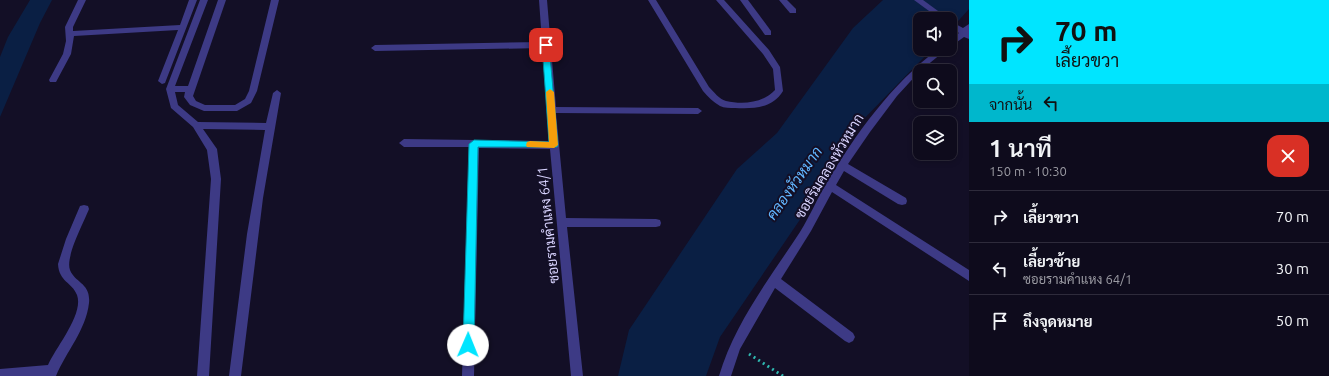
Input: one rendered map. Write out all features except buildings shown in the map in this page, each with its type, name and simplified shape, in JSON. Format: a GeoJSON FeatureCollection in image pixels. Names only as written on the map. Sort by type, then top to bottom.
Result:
{"type":"FeatureCollection","features":[{"type":"Feature","properties":{"kind":"street"},"geometry":{"type":"LineString","coordinates":[[53,80],[67,54],[70,41],[69,27],[82,0]]}},
{"type":"Feature","properties":{"kind":"street"},"geometry":{"type":"LineString","coordinates":[[162,81],[193,0]]}},
{"type":"Feature","properties":{"kind":"street"},"geometry":{"type":"LineString","coordinates":[[203,376],[216,179],[212,149],[196,125],[174,106],[170,90],[204,0]]}},
{"type":"Feature","properties":{"kind":"street"},"geometry":{"type":"LineString","coordinates":[[222,0],[188,97],[193,103],[204,108],[237,108],[248,101],[253,91],[275,0]]}},
{"type":"Feature","properties":{"kind":"street","name":"ซอยรามคำแหง 64/1"},"geometry":{"type":"LineString","coordinates":[[543,0],[554,145],[577,376]]}},
{"type":"Feature","properties":{"kind":"street"},"geometry":{"type":"LineString","coordinates":[[652,0],[706,89],[714,98],[724,104],[753,106],[772,99],[779,91],[777,69],[766,52],[720,0]]}},
{"type":"Feature","properties":{"kind":"street"},"geometry":{"type":"LineString","coordinates":[[744,0],[768,33]]}},
{"type":"Feature","properties":{"kind":"street"},"geometry":{"type":"LineString","coordinates":[[782,0],[793,12]]}},
{"type":"Feature","properties":{"kind":"street"},"geometry":{"type":"LineString","coordinates":[[918,0],[935,12]]}},
{"type":"Feature","properties":{"kind":"street"},"geometry":{"type":"LineString","coordinates":[[69,34],[183,26]]}},
{"type":"Feature","properties":{"kind":"street"},"geometry":{"type":"LineString","coordinates":[[957,38],[965,31]]}},
{"type":"Feature","properties":{"kind":"street"},"geometry":{"type":"LineString","coordinates":[[375,48],[546,45]]}},
{"type":"Feature","properties":{"kind":"street","name":"ซอยริมคลองหัวหมาก"},"geometry":{"type":"LineString","coordinates":[[725,376],[735,346],[773,280],[805,233],[830,186],[862,136],[884,105],[926,61],[933,56]]}},
{"type":"Feature","properties":{"kind":"street"},"geometry":{"type":"LineString","coordinates":[[170,90],[191,89]]}},
{"type":"Feature","properties":{"kind":"street"},"geometry":{"type":"LineString","coordinates":[[235,376],[245,289],[276,93]]}},
{"type":"Feature","properties":{"kind":"street"},"geometry":{"type":"LineString","coordinates":[[552,110],[698,111]]}},
{"type":"Feature","properties":{"kind":"street"},"geometry":{"type":"LineString","coordinates":[[196,125],[270,127]]}},
{"type":"Feature","properties":{"kind":"street"},"geometry":{"type":"LineString","coordinates":[[404,142],[554,145]]}},
{"type":"Feature","properties":{"kind":"street"},"geometry":{"type":"LineString","coordinates":[[468,376],[474,144]]}},
{"type":"Feature","properties":{"kind":"street"},"geometry":{"type":"LineString","coordinates":[[843,166],[902,201]]}},
{"type":"Feature","properties":{"kind":"street"},"geometry":{"type":"LineString","coordinates":[[830,186],[969,276]]}},
{"type":"Feature","properties":{"kind":"street"},"geometry":{"type":"LineString","coordinates":[[0,374],[51,374],[80,317],[84,303],[81,289],[68,276],[64,269],[64,259],[84,209]]}},
{"type":"Feature","properties":{"kind":"street"},"geometry":{"type":"LineString","coordinates":[[562,222],[656,223]]}},
{"type":"Feature","properties":{"kind":"street"},"geometry":{"type":"LineString","coordinates":[[773,280],[850,338]]}},
{"type":"Feature","properties":{"kind":"path"},"geometry":{"type":"LineString","coordinates":[[735,346],[783,376]]}},
{"type":"Feature","properties":{"kind":"water"},"geometry":{"type":"Polygon","coordinates":[[[30,0],[52,0],[40,23],[0,117],[0,57],[8,37],[30,0]]]}},
{"type":"Feature","properties":{"kind":"water","name":"คลองหัวหมาก"},"geometry":{"type":"Polygon","coordinates":[[[883,0],[969,0],[969,9],[957,22],[957,12],[913,12],[913,56],[925,56],[917,64],[913,64],[913,68],[855,128],[814,199],[720,337],[706,376],[618,376],[629,330],[737,169],[777,133],[853,28],[883,0]]]}},
{"type":"Feature","properties":{"kind":"slow traffic"},"geometry":{"type":"LineString","coordinates":[[530,145],[554,145],[550,92]]}},
{"type":"Feature","properties":{"kind":"route"},"geometry":{"type":"LineString","coordinates":[[468,345],[474,144],[554,145],[546,45]]}}]}
